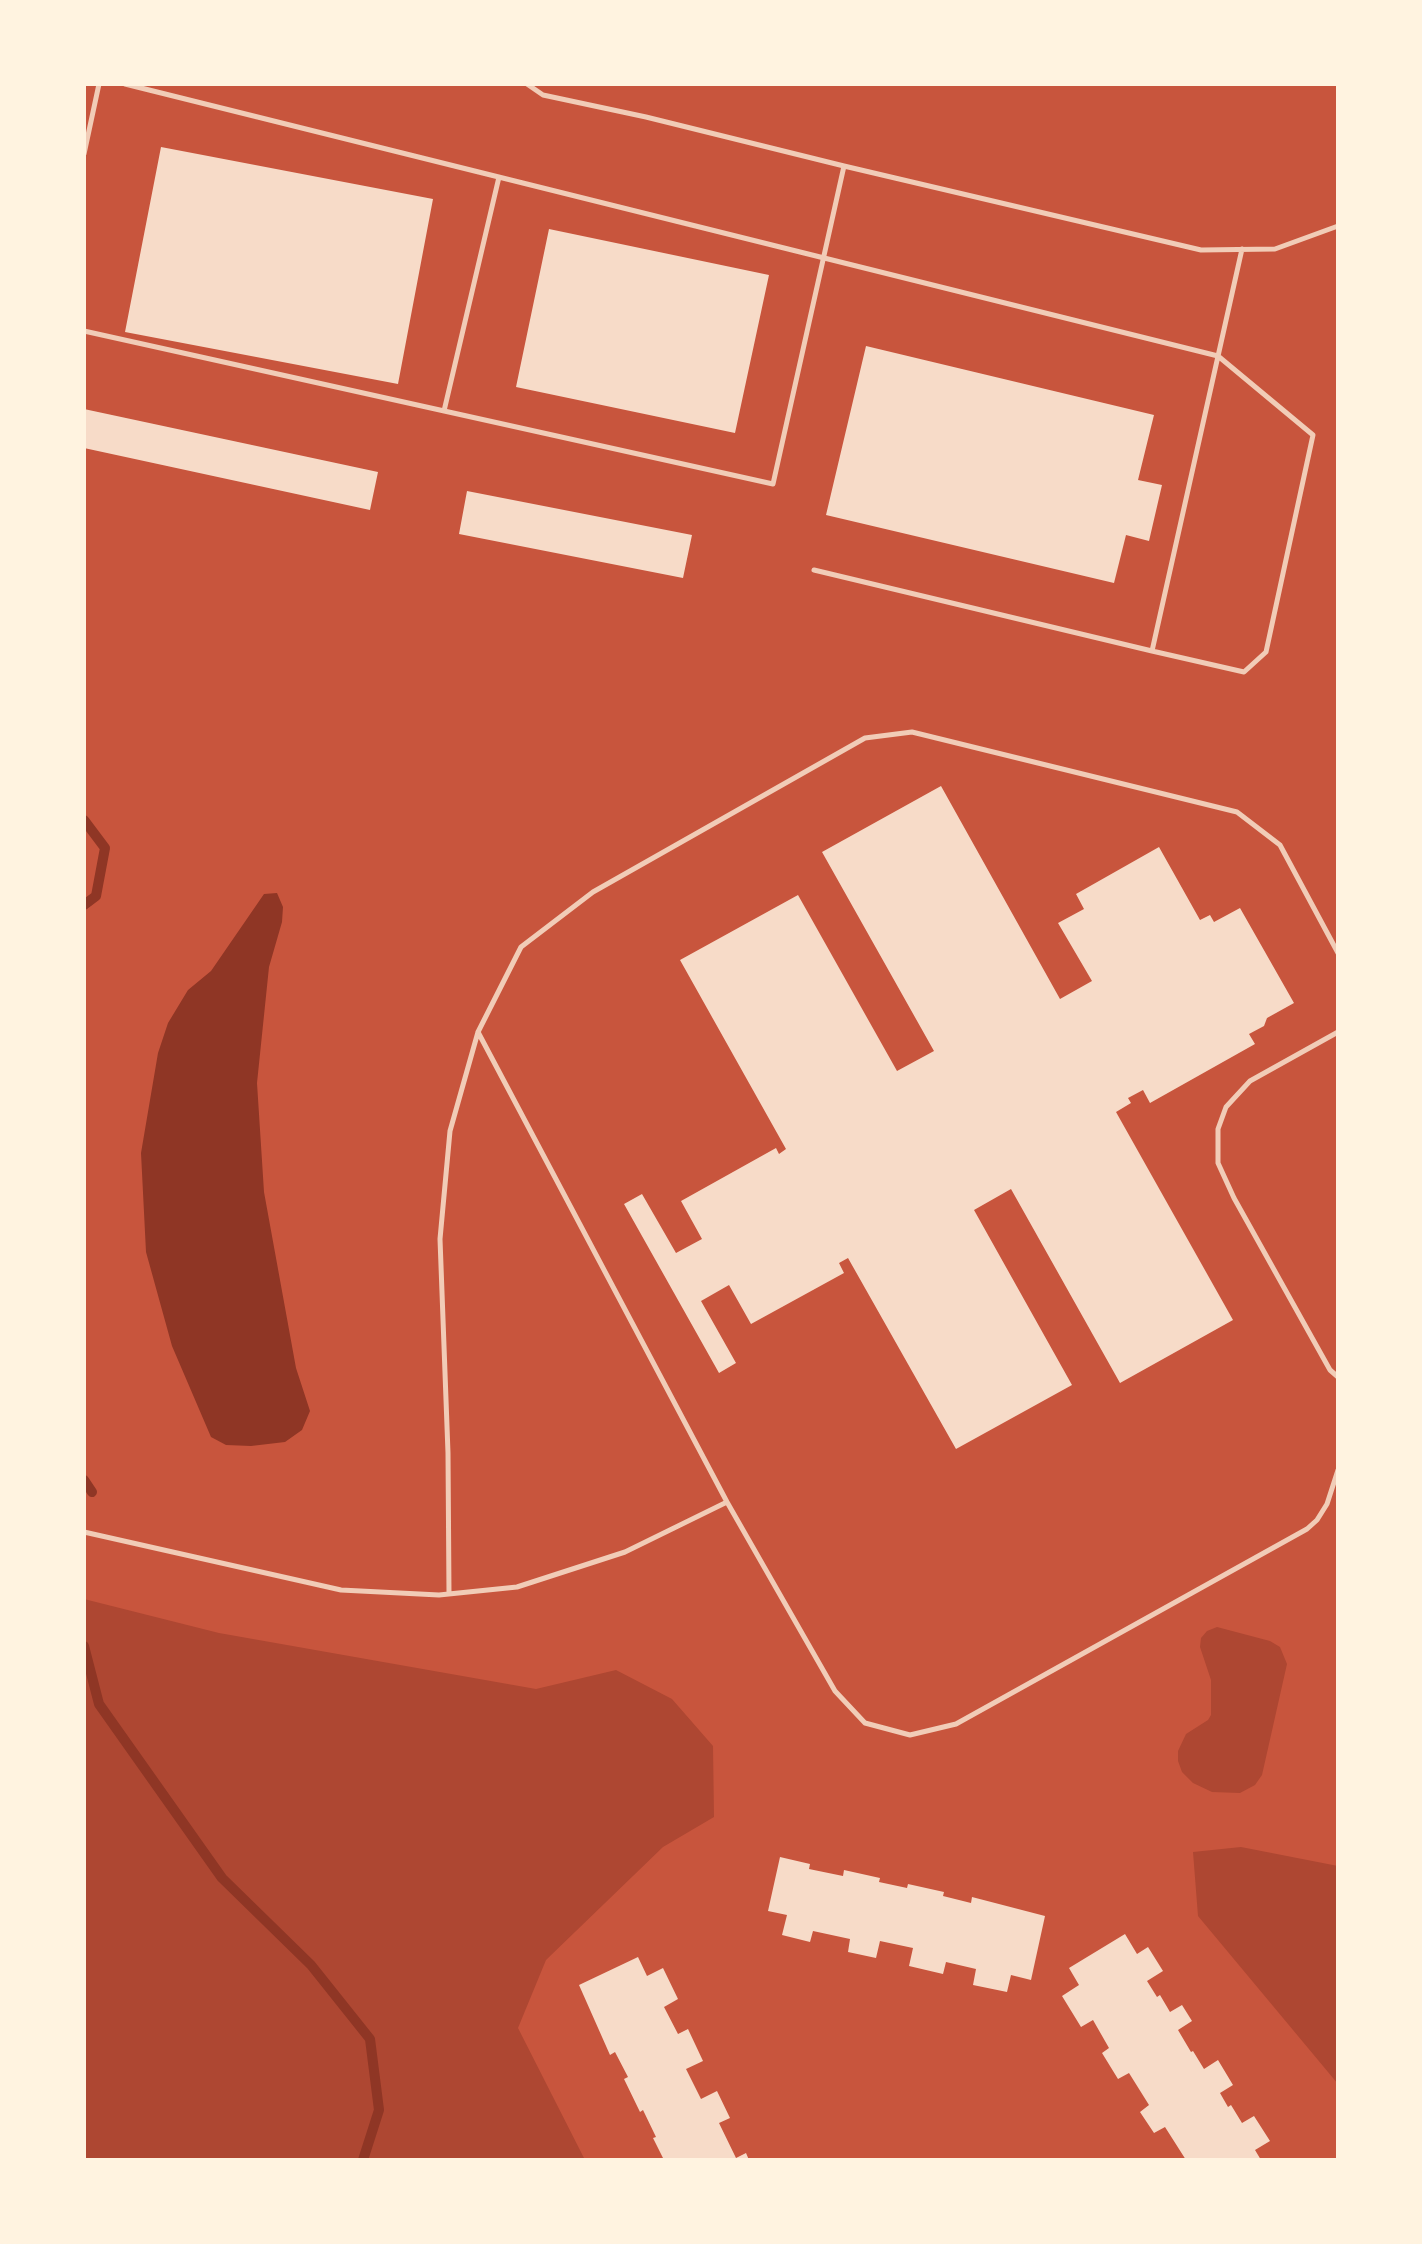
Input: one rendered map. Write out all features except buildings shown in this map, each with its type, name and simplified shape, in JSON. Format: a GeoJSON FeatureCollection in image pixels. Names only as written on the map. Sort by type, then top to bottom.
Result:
{"type":"FeatureCollection","features":[{"type":"Feature","properties":{"kind":"lane"},"geometry":{"type":"LineString","coordinates":[[84,154],[99,84]]}},
{"type":"Feature","properties":{"kind":"lane"},"geometry":{"type":"LineString","coordinates":[[125,84],[1218,356],[1313,435],[1266,652],[1244,672],[814,570]]}},
{"type":"Feature","properties":{"kind":"lane"},"geometry":{"type":"LineString","coordinates":[[527,84],[542,95],[646,117],[1201,250],[1275,249],[1338,226]]}},
{"type":"Feature","properties":{"kind":"lane"},"geometry":{"type":"LineString","coordinates":[[84,331],[774,484],[844,166]]}},
{"type":"Feature","properties":{"kind":"lane"},"geometry":{"type":"LineString","coordinates":[[444,411],[499,177]]}},
{"type":"Feature","properties":{"kind":"lane"},"geometry":{"type":"LineString","coordinates":[[1152,651],[1242,249]]}},
{"type":"Feature","properties":{"kind":"lane"},"geometry":{"type":"LineString","coordinates":[[449,1594],[449,1453],[440,1238],[450,1132],[478,1032],[521,947],[593,892],[865,737],[912,732],[1237,811],[1280,845],[1338,953]]}},
{"type":"Feature","properties":{"kind":"lane"},"geometry":{"type":"LineString","coordinates":[[478,1032],[727,1502],[835,1691],[865,1723],[910,1735],[956,1724],[1307,1529],[1317,1520],[1327,1504],[1338,1470]]}},
{"type":"Feature","properties":{"kind":"lane"},"geometry":{"type":"LineString","coordinates":[[1338,1032],[1250,1081],[1226,1107],[1218,1129],[1218,1163],[1234,1198],[1329,1370],[1338,1377]]}},
{"type":"Feature","properties":{"kind":"lane"},"geometry":{"type":"LineString","coordinates":[[84,1532],[341,1590],[449,1594],[517,1587],[625,1552],[727,1502]]}},
{"type":"Feature","properties":{"kind":"shaded area"},"geometry":{"type":"Polygon","coordinates":[[[277,893],[283,907],[282,922],[269,967],[257,1083],[264,1192],[296,1368],[310,1411],[302,1430],[285,1442],[251,1446],[226,1445],[211,1437],[172,1346],[146,1252],[141,1153],[158,1053],[168,1023],[188,990],[211,971],[264,894],[277,893]]]}},
{"type":"Feature","properties":{"kind":"shaded area"},"geometry":{"type":"Polygon","coordinates":[[[84,1599],[219,1633],[536,1689],[616,1670],[672,1699],[713,1746],[714,1817],[663,1847],[546,1960],[518,2028],[585,2160],[84,2160],[84,1599]]]}},
{"type":"Feature","properties":{"kind":"shaded area"},"geometry":{"type":"Polygon","coordinates":[[[1217,1627],[1270,1641],[1280,1647],[1287,1664],[1262,1775],[1255,1785],[1240,1793],[1212,1792],[1193,1783],[1182,1772],[1178,1761],[1178,1751],[1186,1734],[1208,1720],[1211,1715],[1211,1680],[1200,1647],[1201,1638],[1207,1631],[1217,1627]]]}},
{"type":"Feature","properties":{"kind":"shaded area"},"geometry":{"type":"Polygon","coordinates":[[[1241,1847],[1338,1866],[1338,2084],[1198,1916],[1193,1852],[1241,1847]]]}},
{"type":"Feature","properties":{"kind":"waterway"},"geometry":{"type":"LineString","coordinates":[[84,820],[105,848],[96,896],[84,905]]}},
{"type":"Feature","properties":{"kind":"waterway"},"geometry":{"type":"LineString","coordinates":[[84,1480],[92,1492]]}},
{"type":"Feature","properties":{"kind":"waterway"},"geometry":{"type":"LineString","coordinates":[[84,1646],[99,1704],[222,1878],[311,1965],[370,2039],[379,2110],[363,2160]]}}]}
